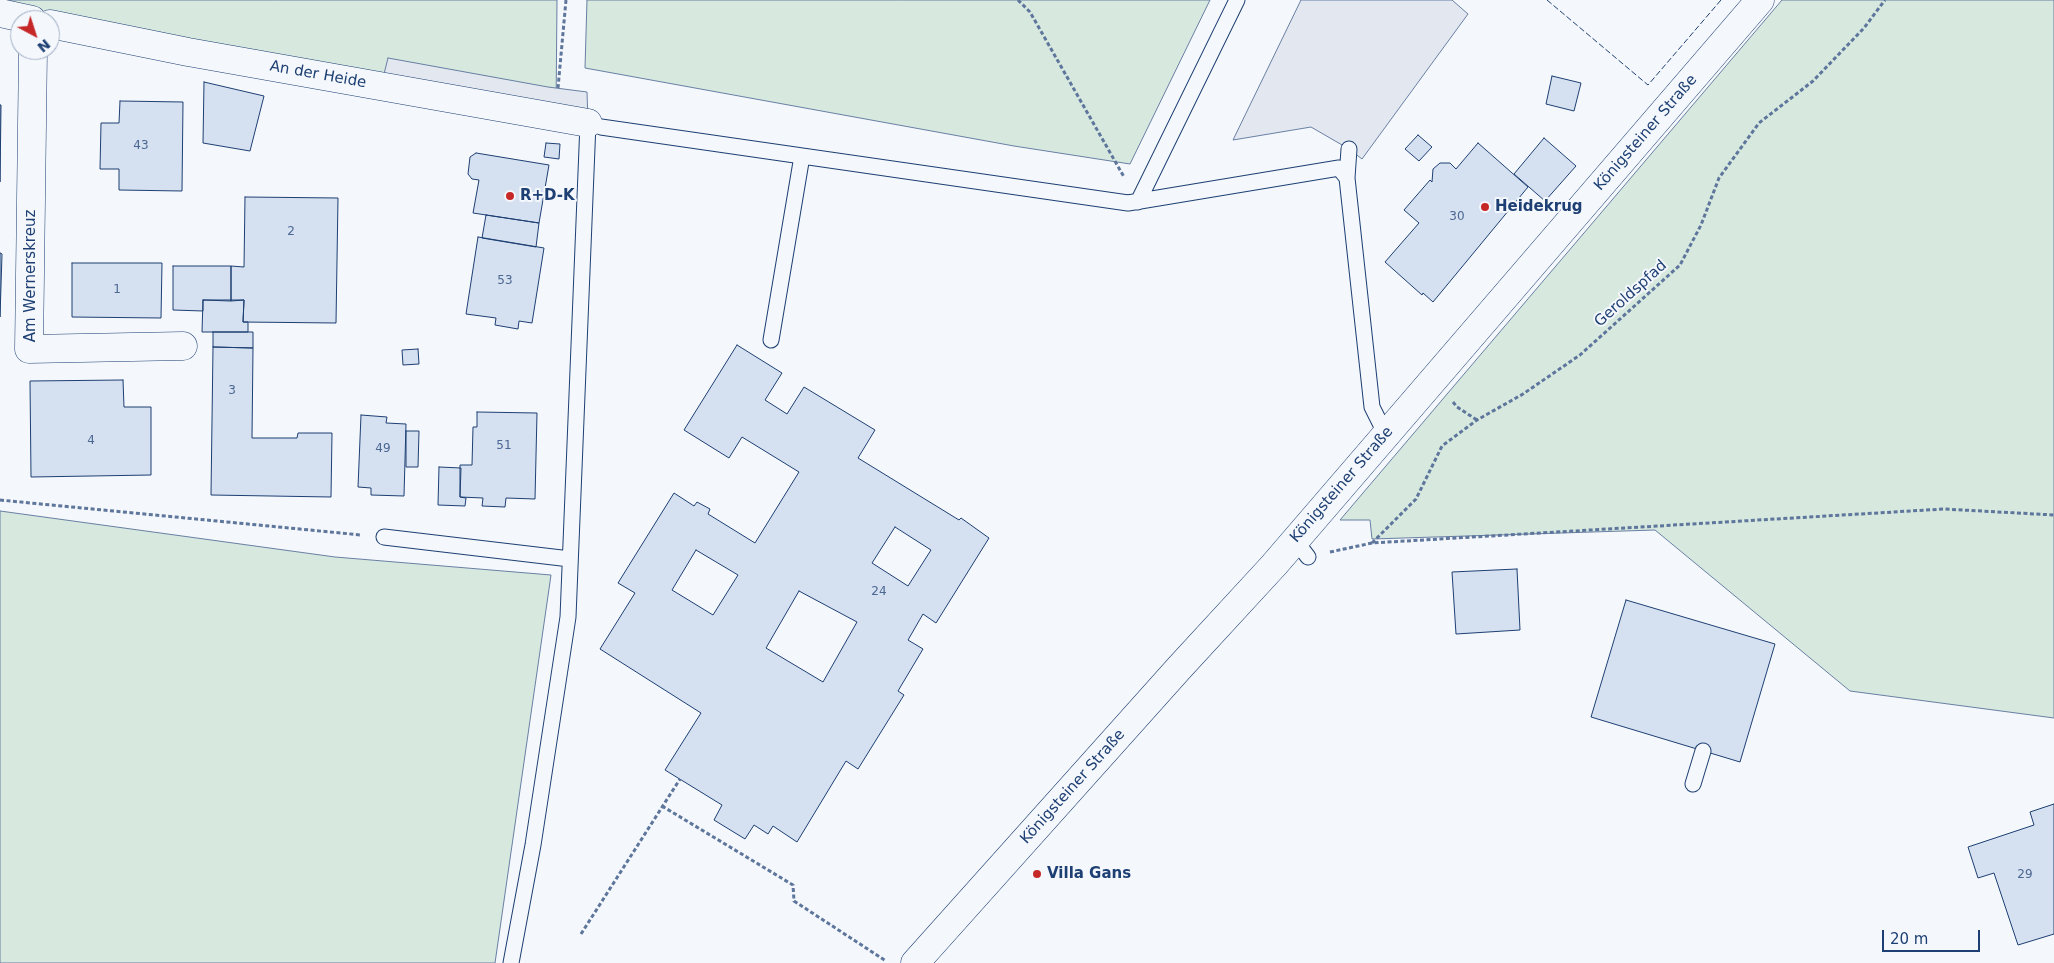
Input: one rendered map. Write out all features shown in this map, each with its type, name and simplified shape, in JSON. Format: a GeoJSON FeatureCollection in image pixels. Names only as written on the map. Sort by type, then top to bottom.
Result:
{"type":"FeatureCollection","features":[{"type":"Feature","properties":{"kind":"main road","name":"Königsteiner Straße"},"geometry":{"type":"LineString","coordinates":[[915,963],[1302,548],[1386,435],[1760,0]]}},
{"type":"Feature","properties":{"kind":"main road","name":"An der Heide"},"geometry":{"type":"LineString","coordinates":[[60,26],[188,52],[594,125]]}},
{"type":"Feature","properties":{"kind":"main road","name":"Am Wernerskreuz"},"geometry":{"type":"LineString","coordinates":[[33,60],[30,349],[183,346]]}},
{"type":"Feature","properties":{"kind":"lane"},"geometry":{"type":"LineString","coordinates":[[1138,202],[1237,0]]}},
{"type":"Feature","properties":{"kind":"lane"},"geometry":{"type":"LineString","coordinates":[[511,963],[534,836],[568,617],[594,125],[1128,203],[1339,168],[1347,178]]}},
{"type":"Feature","properties":{"kind":"lane"},"geometry":{"type":"LineString","coordinates":[[1349,149],[1347,178],[1372,406],[1386,435]]}},
{"type":"Feature","properties":{"kind":"lane"},"geometry":{"type":"LineString","coordinates":[[771,340],[802,156]]}},
{"type":"Feature","properties":{"kind":"lane"},"geometry":{"type":"LineString","coordinates":[[384,537],[570,559]]}},
{"type":"Feature","properties":{"kind":"lane"},"geometry":{"type":"LineString","coordinates":[[1693,784],[1703,751]]}},
{"type":"Feature","properties":{"kind":"path"},"geometry":{"type":"LineString","coordinates":[[559,118],[558,83],[566,0]]}},
{"type":"Feature","properties":{"kind":"path"},"geometry":{"type":"LineString","coordinates":[[1018,0],[1030,12],[1138,202]]}},
{"type":"Feature","properties":{"kind":"path","name":"Geroldspfad"},"geometry":{"type":"LineString","coordinates":[[1372,543],[1416,499],[1442,446],[1477,420],[1523,394],[1580,355],[1680,265],[1701,225],[1719,178],[1759,123],[1813,81],[1864,28],[1885,0]]}},
{"type":"Feature","properties":{"kind":"path"},"geometry":{"type":"LineString","coordinates":[[0,500],[384,537]]}},
{"type":"Feature","properties":{"kind":"path"},"geometry":{"type":"LineString","coordinates":[[1302,548],[1944,509],[2054,515]]}},
{"type":"Feature","properties":{"kind":"path"},"geometry":{"type":"LineString","coordinates":[[581,934],[680,779]]}},
{"type":"Feature","properties":{"kind":"path"},"geometry":{"type":"LineString","coordinates":[[662,806],[793,885],[794,901],[888,963]]}},
{"type":"Feature","properties":{"kind":"shaded area"},"geometry":{"type":"Polygon","coordinates":[[[0,0],[557,0],[556,111],[60,18],[60,10],[16,10],[0,7],[0,0]]]}},
{"type":"Feature","properties":{"kind":"shaded area"},"geometry":{"type":"Polygon","coordinates":[[[587,0],[1210,0],[1130,164],[1014,146],[585,68],[587,0]]]}},
{"type":"Feature","properties":{"kind":"shaded area"},"geometry":{"type":"Polygon","coordinates":[[[1301,0],[1452,0],[1468,14],[1362,159],[1349,149],[1311,127],[1233,140],[1301,0]]]}},
{"type":"Feature","properties":{"kind":"shaded area"},"geometry":{"type":"Polygon","coordinates":[[[1782,0],[2054,0],[2054,718],[1850,691],[1655,530],[1372,539],[1370,520],[1340,520],[1782,0]]]}},
{"type":"Feature","properties":{"kind":"shaded area"},"geometry":{"type":"Polygon","coordinates":[[[388,58],[548,87],[587,92],[588,123],[381,86],[388,58]]]}},
{"type":"Feature","properties":{"kind":"shaded area"},"geometry":{"type":"Polygon","coordinates":[[[0,511],[335,557],[551,575],[495,963],[0,963],[0,511]]]}},
{"type":"Feature","properties":{"kind":"building"},"geometry":{"type":"Polygon","coordinates":[[[1552,76],[1581,83],[1574,111],[1546,104],[1552,76]]]}},
{"type":"Feature","properties":{"kind":"building"},"geometry":{"type":"Polygon","coordinates":[[[204,82],[264,96],[250,151],[203,143],[204,82]]]}},
{"type":"Feature","properties":{"kind":"building"},"geometry":{"type":"Polygon","coordinates":[[[120,101],[183,102],[182,191],[119,190],[119,169],[100,169],[101,123],[119,123],[120,101]]]}},
{"type":"Feature","properties":{"kind":"building"},"geometry":{"type":"Polygon","coordinates":[[[0,105],[1,105],[0,182],[0,105]]]}},
{"type":"Feature","properties":{"kind":"building"},"geometry":{"type":"Polygon","coordinates":[[[1418,135],[1432,147],[1419,161],[1405,149],[1418,135]]]}},
{"type":"Feature","properties":{"kind":"building"},"geometry":{"type":"Polygon","coordinates":[[[1544,138],[1576,166],[1545,201],[1514,174],[1544,138]]]}},
{"type":"Feature","properties":{"kind":"building"},"geometry":{"type":"Polygon","coordinates":[[[546,143],[560,144],[559,159],[544,157],[546,143]]]}},
{"type":"Feature","properties":{"kind":"building","name":"Heidekrug"},"geometry":{"type":"Polygon","coordinates":[[[1478,143],[1528,187],[1433,302],[1423,293],[1422,295],[1385,262],[1419,223],[1404,210],[1430,180],[1432,182],[1433,169],[1440,163],[1450,163],[1456,169],[1478,143]]]}},
{"type":"Feature","properties":{"kind":"building","name":"R+D-K"},"geometry":{"type":"Polygon","coordinates":[[[476,153],[549,165],[539,223],[473,213],[479,180],[472,179],[468,174],[470,157],[476,153]]]}},
{"type":"Feature","properties":{"kind":"building"},"geometry":{"type":"Polygon","coordinates":[[[245,197],[338,198],[336,323],[243,322],[244,300],[231,301],[231,266],[244,267],[245,197]]]}},
{"type":"Feature","properties":{"kind":"building"},"geometry":{"type":"Polygon","coordinates":[[[486,215],[539,223],[536,247],[482,238],[486,215]]]}},
{"type":"Feature","properties":{"kind":"building"},"geometry":{"type":"Polygon","coordinates":[[[478,237],[544,248],[532,323],[519,321],[518,329],[495,325],[496,318],[466,314],[478,237]]]}},
{"type":"Feature","properties":{"kind":"building"},"geometry":{"type":"Polygon","coordinates":[[[0,253],[2,254],[0,317],[0,253]]]}},
{"type":"Feature","properties":{"kind":"building"},"geometry":{"type":"Polygon","coordinates":[[[72,263],[162,263],[161,318],[72,317],[72,263]]]}},
{"type":"Feature","properties":{"kind":"building"},"geometry":{"type":"Polygon","coordinates":[[[173,266],[231,266],[231,301],[203,300],[203,311],[173,310],[173,266]]]}},
{"type":"Feature","properties":{"kind":"building"},"geometry":{"type":"Polygon","coordinates":[[[203,300],[244,300],[243,322],[248,322],[248,332],[202,332],[203,300]]]}},
{"type":"Feature","properties":{"kind":"building"},"geometry":{"type":"Polygon","coordinates":[[[213,332],[253,332],[253,348],[213,347],[213,332]]]}},
{"type":"Feature","properties":{"kind":"building"},"geometry":{"type":"Polygon","coordinates":[[[737,345],[782,373],[765,400],[787,414],[804,387],[875,430],[858,458],[959,520],[961,518],[989,538],[936,623],[923,614],[908,640],[923,649],[898,691],[904,695],[858,769],[846,761],[797,842],[773,826],[768,834],[754,825],[745,839],[714,820],[722,805],[665,770],[701,713],[600,649],[635,593],[618,583],[674,493],[694,506],[697,502],[710,509],[708,514],[755,543],[799,472],[742,437],[729,458],[684,430],[737,345]],[[895,527],[872,563],[908,586],[931,550],[895,527]],[[696,550],[672,590],[713,615],[738,575],[696,550]],[[799,591],[766,648],[823,682],[857,622],[799,591]]]}},
{"type":"Feature","properties":{"kind":"building"},"geometry":{"type":"Polygon","coordinates":[[[213,347],[253,348],[252,438],[297,438],[298,433],[332,433],[331,497],[211,495],[213,347]]]}},
{"type":"Feature","properties":{"kind":"building"},"geometry":{"type":"Polygon","coordinates":[[[418,349],[419,364],[403,365],[402,350],[418,349]]]}},
{"type":"Feature","properties":{"kind":"building"},"geometry":{"type":"Polygon","coordinates":[[[123,380],[124,407],[151,407],[151,475],[31,477],[30,381],[123,380]]]}},
{"type":"Feature","properties":{"kind":"building"},"geometry":{"type":"Polygon","coordinates":[[[477,412],[537,413],[535,499],[506,498],[505,507],[482,506],[483,498],[460,497],[460,465],[472,465],[473,427],[477,427],[477,412]]]}},
{"type":"Feature","properties":{"kind":"building"},"geometry":{"type":"Polygon","coordinates":[[[361,415],[387,417],[386,423],[406,424],[404,496],[371,495],[371,488],[358,487],[361,415]]]}},
{"type":"Feature","properties":{"kind":"building"},"geometry":{"type":"Polygon","coordinates":[[[406,431],[419,431],[418,467],[406,467],[406,431]]]}},
{"type":"Feature","properties":{"kind":"building"},"geometry":{"type":"Polygon","coordinates":[[[439,467],[461,468],[460,497],[466,498],[465,506],[438,505],[439,467]]]}},
{"type":"Feature","properties":{"kind":"building"},"geometry":{"type":"Polygon","coordinates":[[[1517,569],[1520,630],[1456,634],[1452,572],[1517,569]]]}},
{"type":"Feature","properties":{"kind":"building"},"geometry":{"type":"Polygon","coordinates":[[[1626,600],[1775,644],[1740,762],[1591,717],[1626,600]]]}},
{"type":"Feature","properties":{"kind":"building"},"geometry":{"type":"Polygon","coordinates":[[[2054,804],[2054,934],[2018,945],[1994,873],[1978,878],[1968,847],[2034,825],[2030,812],[2054,804]]]}},
{"type":"Feature","properties":{"kind":"fence"},"geometry":{"type":"LineString","coordinates":[[1547,0],[1648,85],[1721,0]]}},
{"type":"Feature","properties":{"kind":"place","name":"R+D-K"},"geometry":{"type":"Point","coordinates":[510,196]}},
{"type":"Feature","properties":{"kind":"place","name":"Heidekrug"},"geometry":{"type":"Point","coordinates":[1485,207]}},
{"type":"Feature","properties":{"kind":"place","name":"Villa Gans"},"geometry":{"type":"Point","coordinates":[1037,874]}}]}
